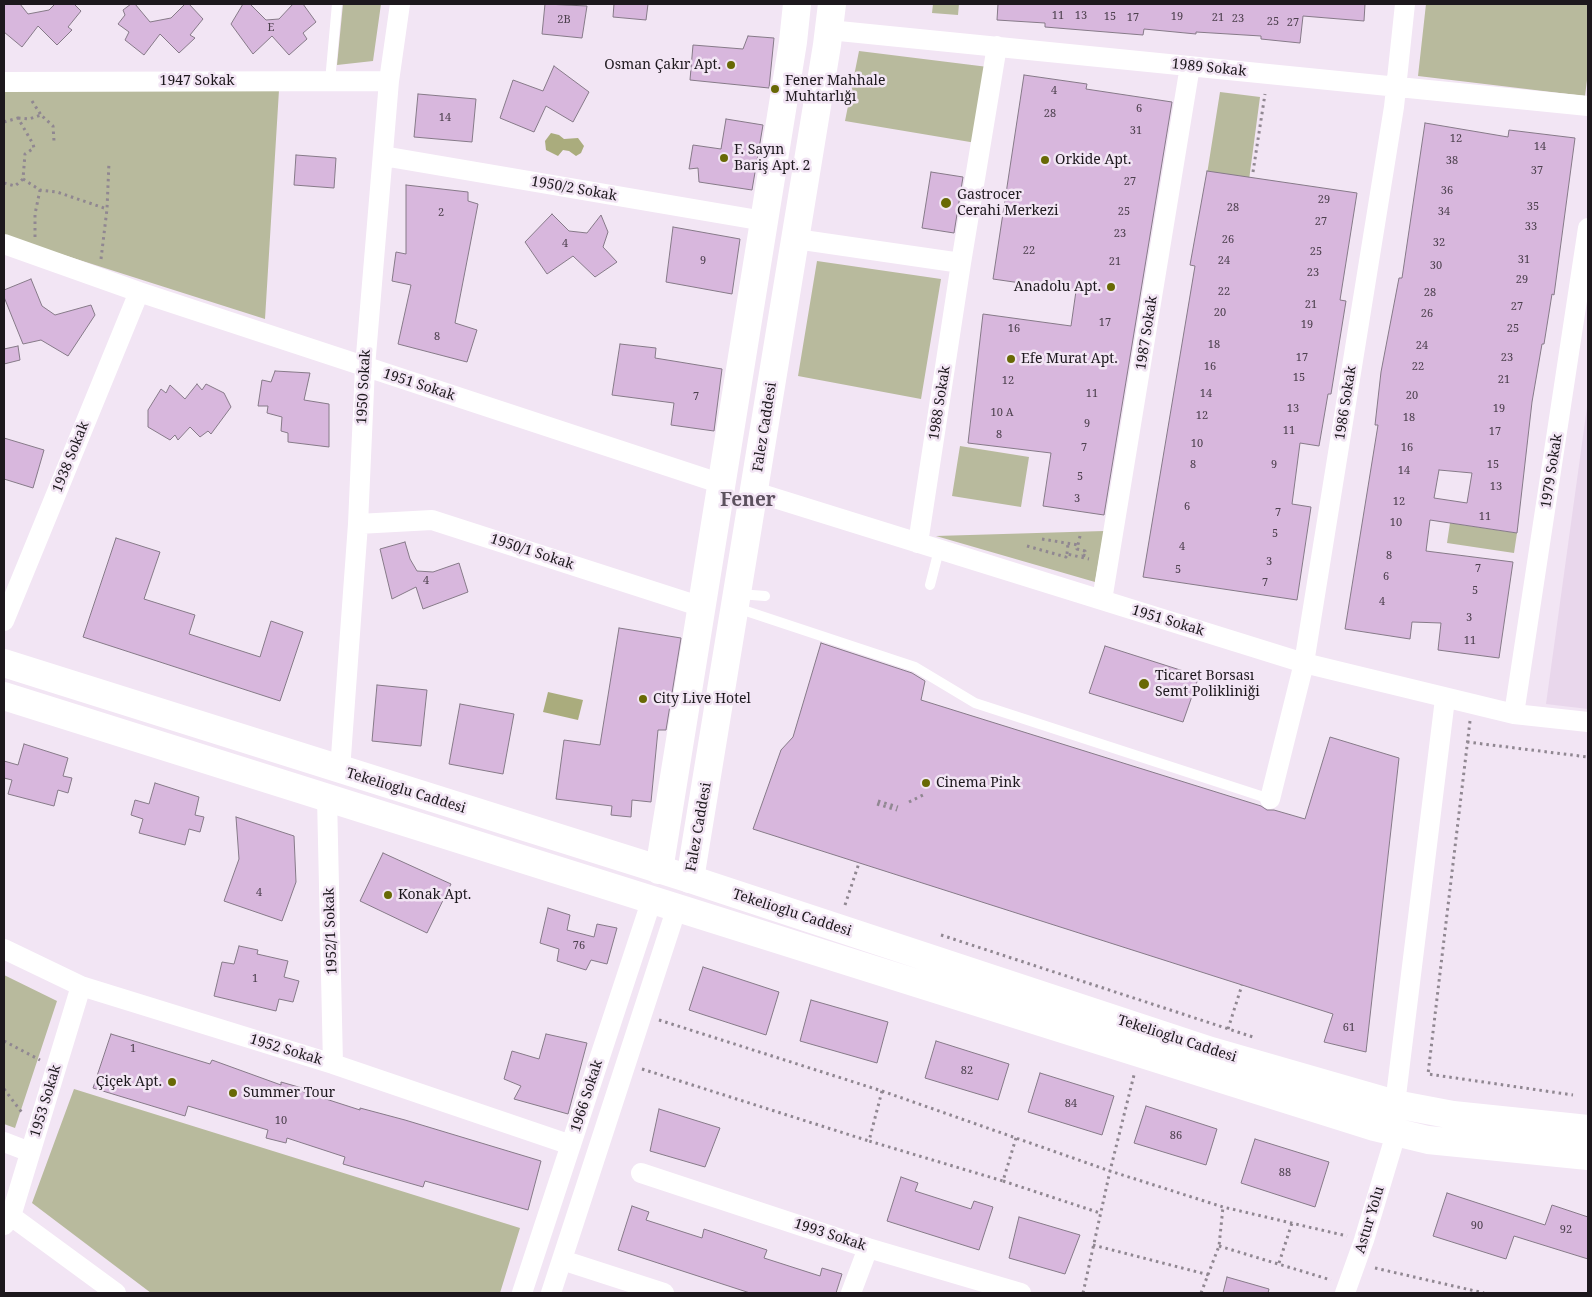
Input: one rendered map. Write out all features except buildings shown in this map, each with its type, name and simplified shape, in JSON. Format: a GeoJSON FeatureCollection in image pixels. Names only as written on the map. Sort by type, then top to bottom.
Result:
{"type":"FeatureCollection","features":[{"type":"Feature","properties":{"kind":"main road"},"geometry":{"type":"LineString","coordinates":[[659,870],[793,42],[797,4]]}},
{"type":"Feature","properties":{"kind":"main road","name":"Falez Caddesi"},"geometry":{"type":"LineString","coordinates":[[690,879],[796,239],[830,17]]}},
{"type":"Feature","properties":{"kind":"main road"},"geometry":{"type":"LineString","coordinates":[[722,484],[754,492]]}},
{"type":"Feature","properties":{"kind":"main road","name":"Tekelioglu Caddesi"},"geometry":{"type":"LineString","coordinates":[[4,662],[340,770],[690,879],[1211,1051],[1395,1104],[1454,1115],[1588,1128]]}},
{"type":"Feature","properties":{"kind":"main road","name":"Tekelioglu Caddesi"},"geometry":{"type":"LineString","coordinates":[[4,696],[1374,1127],[1428,1140],[1588,1156]]}},
{"type":"Feature","properties":{"kind":"street","name":"1950 Sokak"},"geometry":{"type":"LineString","coordinates":[[340,770],[358,524],[365,367],[389,81],[400,4]]}},
{"type":"Feature","properties":{"kind":"street","name":"1986 Sokak"},"geometry":{"type":"LineString","coordinates":[[1270,799],[1304,663],[1397,87],[1405,4]]}},
{"type":"Feature","properties":{"kind":"street","name":"1989 Sokak"},"geometry":{"type":"LineString","coordinates":[[830,17],[998,46],[1588,106]]}},
{"type":"Feature","properties":{"kind":"street","name":"1988 Sokak"},"geometry":{"type":"LineString","coordinates":[[918,543],[961,262],[998,46]]}},
{"type":"Feature","properties":{"kind":"street","name":"1987 Sokak"},"geometry":{"type":"LineString","coordinates":[[1102,600],[1190,66]]}},
{"type":"Feature","properties":{"kind":"street","name":"1947 Sokak"},"geometry":{"type":"LineString","coordinates":[[4,82],[389,81]]}},
{"type":"Feature","properties":{"kind":"street","name":"1950/2 Sokak"},"geometry":{"type":"LineString","coordinates":[[383,156],[764,221]]}},
{"type":"Feature","properties":{"kind":"street","name":"1979 Sokak"},"geometry":{"type":"LineString","coordinates":[[1514,714],[1583,304],[1588,228]]}},
{"type":"Feature","properties":{"kind":"street"},"geometry":{"type":"LineString","coordinates":[[796,239],[961,262]]}},
{"type":"Feature","properties":{"kind":"street","name":"1951 Sokak"},"geometry":{"type":"LineString","coordinates":[[4,244],[139,292],[722,484]]}},
{"type":"Feature","properties":{"kind":"street","name":"1938 Sokak"},"geometry":{"type":"LineString","coordinates":[[4,621],[139,292]]}},
{"type":"Feature","properties":{"kind":"street","name":"1951 Sokak"},"geometry":{"type":"LineString","coordinates":[[754,492],[1304,663],[1445,699],[1514,714],[1588,722]]}},
{"type":"Feature","properties":{"kind":"street","name":"1950/1 Sokak"},"geometry":{"type":"LineString","coordinates":[[358,524],[432,520],[702,607]]}},
{"type":"Feature","properties":{"kind":"street"},"geometry":{"type":"LineString","coordinates":[[1395,1104],[1445,699]]}},
{"type":"Feature","properties":{"kind":"street","name":"1952/1 Sokak"},"geometry":{"type":"LineString","coordinates":[[328,797],[333,1064]]}},
{"type":"Feature","properties":{"kind":"street","name":"1966 Sokak"},"geometry":{"type":"LineString","coordinates":[[522,1293],[571,1145],[665,903]]}},
{"type":"Feature","properties":{"kind":"street","name":"1966 Sokak"},"geometry":{"type":"LineString","coordinates":[[551,1293],[665,903]]}},
{"type":"Feature","properties":{"kind":"street","name":"1952 Sokak"},"geometry":{"type":"LineString","coordinates":[[4,949],[80,986],[333,1064],[571,1145]]}},
{"type":"Feature","properties":{"kind":"street","name":"1953 Sokak"},"geometry":{"type":"LineString","coordinates":[[80,986],[30,1152],[7,1220],[116,1293]]}},
{"type":"Feature","properties":{"kind":"street"},"geometry":{"type":"LineString","coordinates":[[4,1142],[30,1152]]}},
{"type":"Feature","properties":{"kind":"street","name":"Astur Yolu"},"geometry":{"type":"LineString","coordinates":[[1346,1289],[1364,1240],[1392,1147]]}},
{"type":"Feature","properties":{"kind":"street","name":"1993 Sokak"},"geometry":{"type":"LineString","coordinates":[[641,1173],[868,1248],[1012,1292]]}},
{"type":"Feature","properties":{"kind":"street"},"geometry":{"type":"LineString","coordinates":[[852,1293],[868,1248]]}},
{"type":"Feature","properties":{"kind":"street"},"geometry":{"type":"LineString","coordinates":[[562,1260],[664,1293]]}},
{"type":"Feature","properties":{"kind":"lane"},"geometry":{"type":"LineString","coordinates":[[330,81],[337,4]]}},
{"type":"Feature","properties":{"kind":"lane"},"geometry":{"type":"LineString","coordinates":[[930,585],[939,550]]}},
{"type":"Feature","properties":{"kind":"lane"},"geometry":{"type":"LineString","coordinates":[[737,601],[765,596]]}},
{"type":"Feature","properties":{"kind":"lane"},"geometry":{"type":"LineString","coordinates":[[737,601],[915,667],[974,703],[1270,799]]}},
{"type":"Feature","properties":{"kind":"path"},"geometry":{"type":"LineString","coordinates":[[1253,172],[1265,94]]}},
{"type":"Feature","properties":{"kind":"path"},"geometry":{"type":"LineString","coordinates":[[4,122],[18,118],[29,119],[41,115],[53,126],[54,141]]}},
{"type":"Feature","properties":{"kind":"path"},"geometry":{"type":"LineString","coordinates":[[18,118],[34,148],[25,154],[24,179]]}},
{"type":"Feature","properties":{"kind":"path"},"geometry":{"type":"LineString","coordinates":[[100,268],[107,209],[109,162]]}},
{"type":"Feature","properties":{"kind":"path"},"geometry":{"type":"LineString","coordinates":[[4,183],[14,186],[24,179]]}},
{"type":"Feature","properties":{"kind":"path"},"geometry":{"type":"LineString","coordinates":[[24,179],[40,190],[57,192],[107,209]]}},
{"type":"Feature","properties":{"kind":"path"},"geometry":{"type":"LineString","coordinates":[[34,244],[35,214],[40,190]]}},
{"type":"Feature","properties":{"kind":"path"},"geometry":{"type":"LineString","coordinates":[[1080,536],[1077,549],[1085,551],[1083,555],[1090,556],[1089,559]]}},
{"type":"Feature","properties":{"kind":"path"},"geometry":{"type":"LineString","coordinates":[[1042,539],[1078,545]]}},
{"type":"Feature","properties":{"kind":"path"},"geometry":{"type":"LineString","coordinates":[[1067,554],[1068,543]]}},
{"type":"Feature","properties":{"kind":"path"},"geometry":{"type":"LineString","coordinates":[[1027,546],[1066,557],[1067,554],[1094,560]]}},
{"type":"Feature","properties":{"kind":"path"},"geometry":{"type":"LineString","coordinates":[[1471,713],[1428,1074],[1573,1095]]}},
{"type":"Feature","properties":{"kind":"path"},"geometry":{"type":"LineString","coordinates":[[1467,742],[1588,757]]}},
{"type":"Feature","properties":{"kind":"path"},"geometry":{"type":"LineString","coordinates":[[908,802],[923,795]]}},
{"type":"Feature","properties":{"kind":"path"},"geometry":{"type":"LineString","coordinates":[[878,802],[897,808]]}},
{"type":"Feature","properties":{"kind":"path"},"geometry":{"type":"LineString","coordinates":[[845,905],[859,863]]}},
{"type":"Feature","properties":{"kind":"path"},"geometry":{"type":"LineString","coordinates":[[936,934],[1228,1029],[1242,985]]}},
{"type":"Feature","properties":{"kind":"path"},"geometry":{"type":"LineString","coordinates":[[650,1017],[882,1091],[1110,1171],[1223,1207],[1364,1240]]}},
{"type":"Feature","properties":{"kind":"path"},"geometry":{"type":"LineString","coordinates":[[4,1041],[40,1060]]}},
{"type":"Feature","properties":{"kind":"path"},"geometry":{"type":"LineString","coordinates":[[634,1066],[869,1141],[1004,1181],[1100,1213]]}},
{"type":"Feature","properties":{"kind":"path"},"geometry":{"type":"LineString","coordinates":[[1083,1293],[1100,1213],[1136,1069]]}},
{"type":"Feature","properties":{"kind":"path"},"geometry":{"type":"LineString","coordinates":[[4,1089],[24,1116]]}},
{"type":"Feature","properties":{"kind":"path"},"geometry":{"type":"LineString","coordinates":[[869,1141],[882,1091]]}},
{"type":"Feature","properties":{"kind":"path"},"geometry":{"type":"LineString","coordinates":[[1004,1181],[1016,1138]]}},
{"type":"Feature","properties":{"kind":"path"},"geometry":{"type":"LineString","coordinates":[[1201,1293],[1219,1246],[1223,1207]]}},
{"type":"Feature","properties":{"kind":"path"},"geometry":{"type":"LineString","coordinates":[[1278,1263],[1292,1223]]}},
{"type":"Feature","properties":{"kind":"path"},"geometry":{"type":"LineString","coordinates":[[1093,1245],[1209,1274]]}},
{"type":"Feature","properties":{"kind":"path"},"geometry":{"type":"LineString","coordinates":[[1219,1246],[1278,1263],[1346,1289]]}},
{"type":"Feature","properties":{"kind":"path"},"geometry":{"type":"LineString","coordinates":[[1356,1264],[1484,1293]]}},
{"type":"Feature","properties":{"kind":"shaded area"},"geometry":{"type":"Polygon","coordinates":[[[343,4],[381,4],[373,61],[337,65],[343,4]]]}},
{"type":"Feature","properties":{"kind":"shaded area"},"geometry":{"type":"Polygon","coordinates":[[[933,4],[959,4],[958,15],[932,13],[933,4]]]}},
{"type":"Feature","properties":{"kind":"shaded area"},"geometry":{"type":"Polygon","coordinates":[[[1426,4],[1588,4],[1588,72],[1585,96],[1418,76],[1426,4]]]}},
{"type":"Feature","properties":{"kind":"shaded area"},"geometry":{"type":"Polygon","coordinates":[[[859,51],[996,68],[982,144],[845,121],[859,51]]]}},
{"type":"Feature","properties":{"kind":"shaded area"},"geometry":{"type":"Polygon","coordinates":[[[4,90],[279,90],[265,319],[4,236],[4,90]]]}},
{"type":"Feature","properties":{"kind":"shaded area"},"geometry":{"type":"Polygon","coordinates":[[[1220,92],[1260,97],[1249,180],[1207,174],[1220,92]]]}},
{"type":"Feature","properties":{"kind":"shaded area"},"geometry":{"type":"Polygon","coordinates":[[[551,133],[559,135],[564,139],[578,138],[584,146],[581,153],[576,156],[569,151],[563,150],[558,156],[546,150],[545,141],[551,133]]]}},
{"type":"Feature","properties":{"kind":"shaded area"},"geometry":{"type":"Polygon","coordinates":[[[817,261],[941,279],[921,399],[798,376],[817,261]]]}},
{"type":"Feature","properties":{"kind":"shaded area"},"geometry":{"type":"Polygon","coordinates":[[[1588,400],[1588,709],[1546,704],[1588,400]]]}},
{"type":"Feature","properties":{"kind":"shaded area"},"geometry":{"type":"Polygon","coordinates":[[[960,446],[1029,457],[1021,507],[952,496],[960,446]]]}},
{"type":"Feature","properties":{"kind":"shaded area"},"geometry":{"type":"Polygon","coordinates":[[[1450,523],[1517,533],[1514,553],[1447,543],[1450,523]]]}},
{"type":"Feature","properties":{"kind":"shaded area"},"geometry":{"type":"Polygon","coordinates":[[[1104,531],[1095,582],[936,536],[1104,531]]]}},
{"type":"Feature","properties":{"kind":"shaded area"},"geometry":{"type":"Polygon","coordinates":[[[548,692],[583,700],[578,720],[543,712],[548,692]]]}},
{"type":"Feature","properties":{"kind":"shaded area"},"geometry":{"type":"Polygon","coordinates":[[[4,975],[57,1001],[15,1128],[4,1124],[4,975]]]}},
{"type":"Feature","properties":{"kind":"shaded area"},"geometry":{"type":"Polygon","coordinates":[[[74,1089],[520,1228],[500,1293],[151,1293],[32,1203],[74,1089]]]}},
{"type":"Feature","properties":{"kind":"place","name":"Osman Çakır Apt."},"geometry":{"type":"Point","coordinates":[731,65]}},
{"type":"Feature","properties":{"kind":"place","name":"Fener Mahhale Muhtarlığı"},"geometry":{"type":"Point","coordinates":[775,89]}},
{"type":"Feature","properties":{"kind":"place","name":"F. Sayın Bariş Apt. 2"},"geometry":{"type":"Point","coordinates":[724,158]}},
{"type":"Feature","properties":{"kind":"place","name":"Orkide Apt."},"geometry":{"type":"Point","coordinates":[1045,160]}},
{"type":"Feature","properties":{"kind":"place","name":"Gastrocer Cerahi Merkezi"},"geometry":{"type":"Point","coordinates":[946,203]}},
{"type":"Feature","properties":{"kind":"place","name":"Anadolu Apt."},"geometry":{"type":"Point","coordinates":[1111,287]}},
{"type":"Feature","properties":{"kind":"place","name":"Efe Murat Apt."},"geometry":{"type":"Point","coordinates":[1011,359]}},
{"type":"Feature","properties":{"kind":"place","name":"Ticaret Borsası Semt Polikliniği"},"geometry":{"type":"Point","coordinates":[1144,684]}},
{"type":"Feature","properties":{"kind":"place","name":"City Live Hotel"},"geometry":{"type":"Point","coordinates":[643,699]}},
{"type":"Feature","properties":{"kind":"place","name":"Cinema Pink"},"geometry":{"type":"Point","coordinates":[926,783]}},
{"type":"Feature","properties":{"kind":"place","name":"Konak Apt."},"geometry":{"type":"Point","coordinates":[388,895]}},
{"type":"Feature","properties":{"kind":"place","name":"Çiçek Apt."},"geometry":{"type":"Point","coordinates":[172,1082]}},
{"type":"Feature","properties":{"kind":"place","name":"Summer Tour"},"geometry":{"type":"Point","coordinates":[233,1093]}},
{"type":"Feature","properties":{"kind":"district","name":"Fener"},"geometry":{"type":"Point","coordinates":[748,501]}}]}
